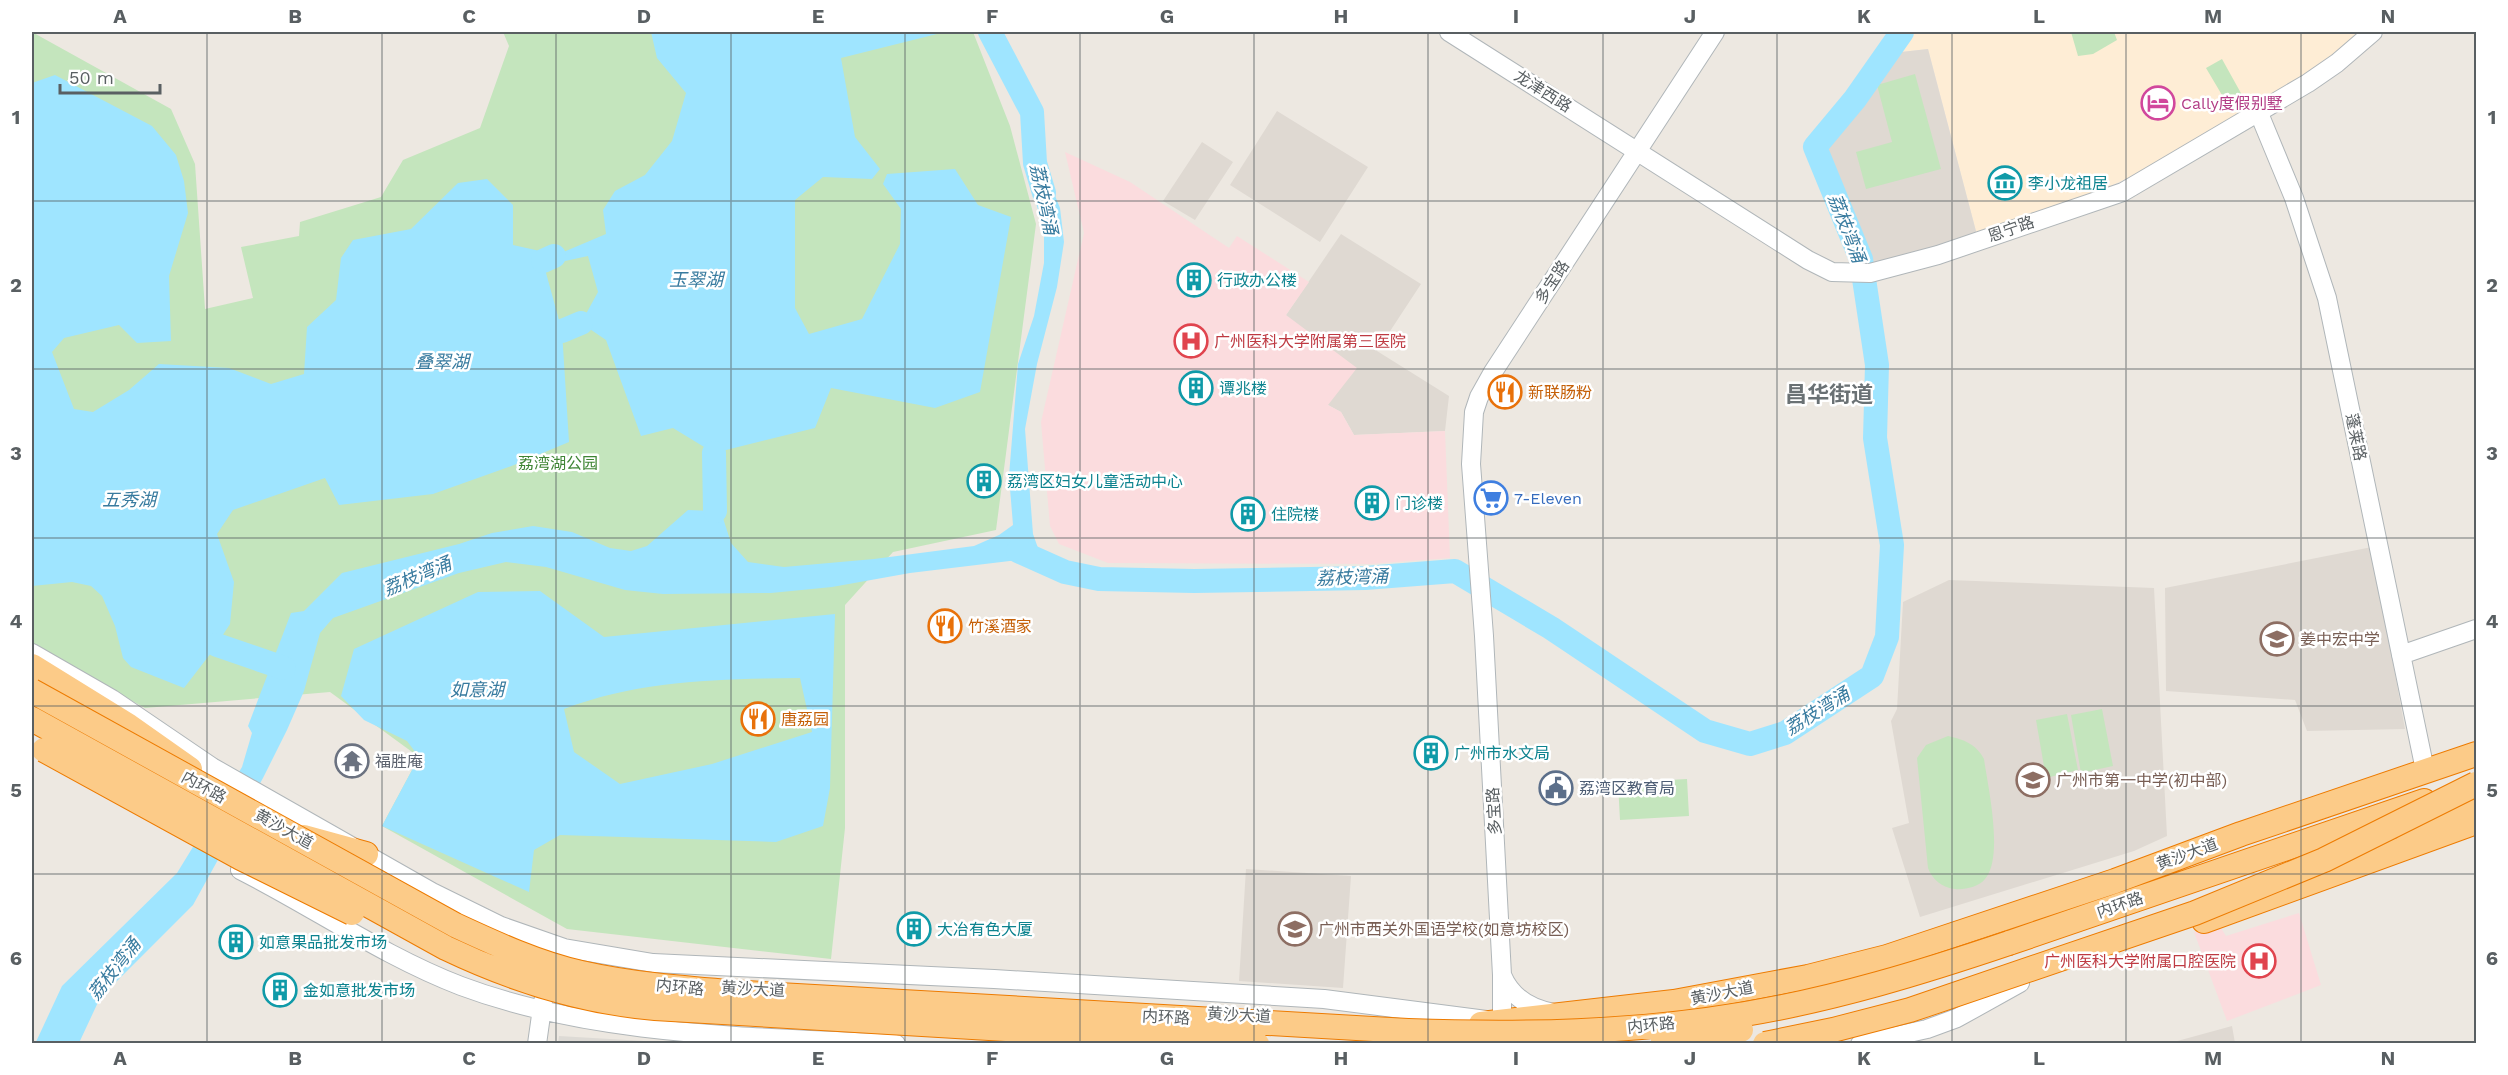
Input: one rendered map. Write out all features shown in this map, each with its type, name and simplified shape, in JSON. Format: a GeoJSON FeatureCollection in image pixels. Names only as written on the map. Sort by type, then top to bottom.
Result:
{"type":"FeatureCollection","features":[{"type":"Feature","properties":{"kind":"highway"},"geometry":{"type":"LineString","coordinates":[[32,666],[252,805]]}},
{"type":"Feature","properties":{"kind":"highway","name":"黄沙大道"},"geometry":{"type":"LineString","coordinates":[[32,690],[221,783],[293,834],[472,931],[551,963],[611,977],[650,982],[978,990],[1408,1026],[1502,1022],[1674,1002],[1808,976],[1887,957],[2115,881],[2425,770],[2476,756]]}},
{"type":"Feature","properties":{"kind":"highway","name":"内环路"},"geometry":{"type":"LineString","coordinates":[[32,690],[252,805],[455,925],[528,957],[600,976],[728,992],[1408,1031],[1574,1032],[1743,1015],[1790,1006],[2011,950],[2131,901],[2476,783]]}},
{"type":"Feature","properties":{"kind":"highway","name":"黄沙大道"},"geometry":{"type":"LineString","coordinates":[[32,720],[205,818],[543,1000],[655,1011],[1242,1044]]}},
{"type":"Feature","properties":{"kind":"highway","name":"内环路"},"geometry":{"type":"LineString","coordinates":[[32,720],[422,935],[478,963],[533,985],[619,1005],[1257,1044]]}},
{"type":"Feature","properties":{"kind":"highway"},"geometry":{"type":"LineString","coordinates":[[32,743],[241,858],[331,903],[369,921],[478,963]]}},
{"type":"Feature","properties":{"kind":"highway"},"geometry":{"type":"LineString","coordinates":[[2131,901],[2238,854],[2387,798],[2476,756]]}},
{"type":"Feature","properties":{"kind":"highway","name":"内环路"},"geometry":{"type":"LineString","coordinates":[[1765,1044],[1833,1030],[1910,1010],[2195,913],[2324,860],[2476,783]]}},
{"type":"Feature","properties":{"kind":"highway"},"geometry":{"type":"LineString","coordinates":[[1858,1035],[1964,986],[2146,924],[2476,801]]}},
{"type":"Feature","properties":{"kind":"highway"},"geometry":{"type":"LineString","coordinates":[[2403,830],[2476,817]]}},
{"type":"Feature","properties":{"kind":"highway"},"geometry":{"type":"LineString","coordinates":[[1775,1044],[1858,1035],[2020,984],[2392,855],[2476,822]]}},
{"type":"Feature","properties":{"kind":"highway"},"geometry":{"type":"LineString","coordinates":[[293,834],[366,854]]}},
{"type":"Feature","properties":{"kind":"highway"},"geometry":{"type":"LineString","coordinates":[[1612,1044],[1702,1037],[1812,1016],[1905,991],[2011,950],[2188,900],[2230,891]]}},
{"type":"Feature","properties":{"kind":"highway"},"geometry":{"type":"LineString","coordinates":[[1657,1044],[1654,1024],[1656,1016],[1664,1007],[1674,1002]]}},
{"type":"Feature","properties":{"kind":"street","name":"龙津西路"},"geometry":{"type":"LineString","coordinates":[[1449,32],[1638,150]]}},
{"type":"Feature","properties":{"kind":"street","name":"多宝路"},"geometry":{"type":"LineString","coordinates":[[1502,1022],[1502,975],[1471,446],[1474,412],[1479,397],[1714,32]]}},
{"type":"Feature","properties":{"kind":"street","name":"恩宁路"},"geometry":{"type":"LineString","coordinates":[[1638,150],[1822,267],[1832,272],[1862,273],[1938,255],[2122,192],[2308,83],[2337,63],[2373,32]]}},
{"type":"Feature","properties":{"kind":"street","name":"蓬莱路"},"geometry":{"type":"LineString","coordinates":[[2258,111],[2294,198],[2327,298],[2425,770]]}},
{"type":"Feature","properties":{"kind":"street"},"geometry":{"type":"LineString","coordinates":[[2401,655],[2476,628]]}},
{"type":"Feature","properties":{"kind":"street"},"geometry":{"type":"LineString","coordinates":[[32,653],[112,699],[221,783]]}},
{"type":"Feature","properties":{"kind":"street"},"geometry":{"type":"LineString","coordinates":[[32,754],[360,938],[461,985],[543,1000],[608,1023],[669,1030],[896,1044]]}},
{"type":"Feature","properties":{"kind":"street"},"geometry":{"type":"LineString","coordinates":[[252,805],[366,854],[432,892],[501,926],[535,939],[588,953],[653,963],[978,990]]}},
{"type":"Feature","properties":{"kind":"street"},"geometry":{"type":"LineString","coordinates":[[537,1044],[551,963]]}},
{"type":"Feature","properties":{"kind":"street"},"geometry":{"type":"LineString","coordinates":[[1502,975],[1507,987],[1531,1006],[1561,1014]]}},
{"type":"Feature","properties":{"kind":"street"},"geometry":{"type":"LineString","coordinates":[[1492,1044],[1502,1022]]}},
{"type":"Feature","properties":{"kind":"shaded area"},"geometry":{"type":"Polygon","coordinates":[[[1915,32],[2366,32],[2343,53],[2150,168],[2106,188],[2018,218],[1977,235],[1928,49],[1892,53],[1915,32]]]}},
{"type":"Feature","properties":{"kind":"shaded area"},"geometry":{"type":"Polygon","coordinates":[[[1928,49],[1977,235],[1872,268],[1822,148],[1892,53],[1928,49]]]}},
{"type":"Feature","properties":{"kind":"shaded area"},"geometry":{"type":"Polygon","coordinates":[[[1277,111],[1368,167],[1320,242],[1230,185],[1277,111]]]}},
{"type":"Feature","properties":{"kind":"shaded area"},"geometry":{"type":"Polygon","coordinates":[[[1202,142],[1233,162],[1195,220],[1163,201],[1202,142]]]}},
{"type":"Feature","properties":{"kind":"shaded area","name":"广州医科大学附属第三医院"},"geometry":{"type":"Polygon","coordinates":[[[1065,152],[1130,182],[1229,248],[1237,236],[1309,282],[1286,315],[1357,368],[1328,405],[1341,412],[1354,435],[1445,431],[1450,558],[1370,564],[1108,563],[1059,544],[1050,526],[1041,422],[1084,233],[1065,152]]]}},
{"type":"Feature","properties":{"kind":"shaded area"},"geometry":{"type":"Polygon","coordinates":[[[1341,234],[1421,284],[1377,351],[1449,396],[1445,431],[1354,435],[1341,412],[1328,405],[1286,315],[1341,234]]]}},
{"type":"Feature","properties":{"kind":"shaded area","name":"姜中宏中学"},"geometry":{"type":"Polygon","coordinates":[[[2372,547],[2405,729],[2307,731],[2295,700],[2166,691],[2165,588],[2372,547]]]}},
{"type":"Feature","properties":{"kind":"shaded area","name":"广州市第一中学(初中部)"},"geometry":{"type":"Polygon","coordinates":[[[1949,580],[2154,588],[2167,836],[2134,851],[1920,917],[1892,828],[1909,823],[1891,721],[1897,709],[1903,602],[1949,580]]]}},
{"type":"Feature","properties":{"kind":"shaded area","name":"广州市西关外国语学校(如意坊校区)"},"geometry":{"type":"Polygon","coordinates":[[[1246,869],[1351,876],[1343,988],[1239,981],[1246,869]]]}},
{"type":"Feature","properties":{"kind":"shaded area","name":"广州医科大学附属口腔医院"},"geometry":{"type":"Polygon","coordinates":[[[2299,913],[2321,985],[2227,1021],[2194,932],[2219,925],[2226,936],[2299,913]]]}},
{"type":"Feature","properties":{"kind":"shaded area"},"geometry":{"type":"Polygon","coordinates":[[[2232,1026],[2235,1043],[2170,1043],[2232,1026]]]}},
{"type":"Feature","properties":{"kind":"shaded area"},"geometry":{"type":"Polygon","coordinates":[[[559,1036],[678,1043],[558,1043],[559,1036]]]}},
{"type":"Feature","properties":{"kind":"green space","name":"荔湾湖公园"},"geometry":{"type":"Polygon","coordinates":[[[32,32],[171,109],[195,164],[205,309],[253,298],[241,247],[299,236],[300,222],[381,197],[403,160],[480,128],[509,46],[503,32],[973,32],[1010,126],[1036,224],[996,530],[893,552],[845,605],[845,828],[831,959],[567,929],[382,826],[419,757],[330,692],[145,708],[32,646],[32,32]]]}},
{"type":"Feature","properties":{"kind":"green space"},"geometry":{"type":"Polygon","coordinates":[[[2071,32],[2114,32],[2117,40],[2093,54],[2078,56],[2071,32]]]}},
{"type":"Feature","properties":{"kind":"green space"},"geometry":{"type":"Polygon","coordinates":[[[2222,59],[2247,104],[2232,112],[2206,68],[2222,59]]]}},
{"type":"Feature","properties":{"kind":"green space"},"geometry":{"type":"Polygon","coordinates":[[[1915,74],[1941,169],[1866,189],[1856,152],[1892,142],[1877,85],[1915,74]]]}},
{"type":"Feature","properties":{"kind":"green space"},"geometry":{"type":"Polygon","coordinates":[[[2102,709],[2113,766],[2081,773],[2071,715],[2102,709]]]}},
{"type":"Feature","properties":{"kind":"green space"},"geometry":{"type":"Polygon","coordinates":[[[2067,714],[2078,770],[2046,778],[2036,720],[2067,714]]]}},
{"type":"Feature","properties":{"kind":"green space"},"geometry":{"type":"Polygon","coordinates":[[[1948,736],[1969,743],[1984,759],[1993,821],[1991,869],[1982,882],[1963,889],[1942,885],[1932,876],[1928,868],[1917,758],[1926,745],[1948,736]]]}},
{"type":"Feature","properties":{"kind":"green space"},"geometry":{"type":"Polygon","coordinates":[[[1687,779],[1689,816],[1620,820],[1618,783],[1687,779]]]}},
{"type":"Feature","properties":{"kind":"water","name":"玉翠湖"},"geometry":{"type":"Polygon","coordinates":[[[651,32],[945,32],[841,58],[855,137],[880,169],[872,179],[823,177],[795,200],[795,308],[809,334],[862,319],[900,244],[901,209],[883,184],[887,174],[955,169],[978,205],[1011,217],[980,392],[935,408],[831,388],[815,428],[714,453],[673,428],[641,436],[606,340],[581,323],[598,292],[588,256],[565,261],[554,256],[606,234],[603,210],[615,191],[645,175],[672,141],[686,93],[657,58],[651,32]]]}},
{"type":"Feature","properties":{"kind":"water"},"geometry":{"type":"Polygon","coordinates":[[[55,75],[152,126],[176,155],[184,181],[188,213],[169,276],[171,341],[137,343],[119,325],[64,338],[52,352],[74,409],[93,412],[129,390],[159,364],[229,368],[271,384],[304,374],[307,327],[336,300],[341,258],[353,240],[411,229],[458,183],[487,179],[513,205],[513,245],[540,251],[562,331],[569,442],[514,465],[433,494],[339,505],[325,478],[233,510],[217,534],[234,582],[230,624],[184,688],[131,667],[123,658],[115,626],[102,596],[91,586],[72,582],[32,586],[32,83],[55,75]]]}},
{"type":"Feature","properties":{"kind":"water"},"geometry":{"type":"Polygon","coordinates":[[[1041,161],[1060,208],[1064,242],[1057,287],[1037,364],[1025,429],[1033,534],[1038,548],[1026,565],[1018,560],[910,573],[832,587],[771,593],[663,594],[625,590],[546,567],[506,562],[459,573],[333,618],[320,633],[304,691],[287,730],[193,905],[100,998],[79,1043],[35,1044],[62,986],[177,873],[242,767],[252,733],[248,726],[291,613],[304,611],[342,573],[459,544],[492,533],[533,526],[572,532],[610,548],[631,551],[647,546],[688,510],[715,511],[723,518],[731,543],[748,562],[784,567],[874,559],[974,546],[999,535],[1013,525],[1009,476],[1018,364],[1034,316],[1044,263],[1044,232],[1027,169],[1041,161]]]}},
{"type":"Feature","properties":{"kind":"water","name":"如意湖"},"geometry":{"type":"Polygon","coordinates":[[[540,591],[604,637],[835,614],[830,788],[823,826],[776,842],[560,835],[534,850],[529,892],[382,826],[419,757],[407,741],[364,720],[341,696],[354,649],[478,592],[540,591]],[[800,678],[680,683],[622,692],[564,709],[574,752],[620,784],[712,764],[812,732],[800,678]]]}},
{"type":"Feature","properties":{"kind":"waterway","name":"荔枝湾涌"},"geometry":{"type":"LineString","coordinates":[[990,32],[1032,112],[1035,163],[1044,193]]}},
{"type":"Feature","properties":{"kind":"waterway","name":"荔枝湾涌"},"geometry":{"type":"LineString","coordinates":[[1018,551],[1065,572],[1099,579],[1194,581],[1365,578],[1455,571],[1551,628],[1705,731],[1750,744],[1785,733],[1872,676],[1887,637],[1892,545],[1875,438],[1877,365],[1861,259],[1815,147],[1855,99],[1902,32]]}},
{"type":"Feature","properties":{"kind":"waterway"},"geometry":{"type":"LineString","coordinates":[[543,261],[554,256]]}},
{"type":"Feature","properties":{"kind":"waterway"},"geometry":{"type":"LineString","coordinates":[[562,331],[581,323]]}},
{"type":"Feature","properties":{"kind":"waterway"},"geometry":{"type":"LineString","coordinates":[[714,453],[715,511]]}},
{"type":"Feature","properties":{"kind":"waterway"},"geometry":{"type":"LineString","coordinates":[[217,645],[284,668]]}},
{"type":"Feature","properties":{"kind":"place","name":"Cally度假别墅"},"geometry":{"type":"Point","coordinates":[2158,103]}},
{"type":"Feature","properties":{"kind":"place","name":"李小龙祖居"},"geometry":{"type":"Point","coordinates":[2005,183]}},
{"type":"Feature","properties":{"kind":"place","name":"行政办公楼"},"geometry":{"type":"Point","coordinates":[1194,280]}},
{"type":"Feature","properties":{"kind":"place","name":"广州医科大学附属第三医院"},"geometry":{"type":"Point","coordinates":[1191,341]}},
{"type":"Feature","properties":{"kind":"place","name":"谭兆楼"},"geometry":{"type":"Point","coordinates":[1196,388]}},
{"type":"Feature","properties":{"kind":"place","name":"新联肠粉"},"geometry":{"type":"Point","coordinates":[1505,392]}},
{"type":"Feature","properties":{"kind":"place","name":"荔湾区妇女儿童活动中心"},"geometry":{"type":"Point","coordinates":[984,481]}},
{"type":"Feature","properties":{"kind":"place","name":"7-Eleven"},"geometry":{"type":"Point","coordinates":[1491,498]}},
{"type":"Feature","properties":{"kind":"place","name":"门诊楼"},"geometry":{"type":"Point","coordinates":[1372,503]}},
{"type":"Feature","properties":{"kind":"place","name":"住院楼"},"geometry":{"type":"Point","coordinates":[1248,514]}},
{"type":"Feature","properties":{"kind":"place","name":"竹溪酒家"},"geometry":{"type":"Point","coordinates":[945,626]}},
{"type":"Feature","properties":{"kind":"place","name":"姜中宏中学"},"geometry":{"type":"Point","coordinates":[2277,639]}},
{"type":"Feature","properties":{"kind":"place","name":"唐荔园"},"geometry":{"type":"Point","coordinates":[758,719]}},
{"type":"Feature","properties":{"kind":"place","name":"广州市水文局"},"geometry":{"type":"Point","coordinates":[1431,753]}},
{"type":"Feature","properties":{"kind":"place","name":"福胜庵"},"geometry":{"type":"Point","coordinates":[352,761]}},
{"type":"Feature","properties":{"kind":"place","name":"广州市第一中学(初中部)"},"geometry":{"type":"Point","coordinates":[2033,780]}},
{"type":"Feature","properties":{"kind":"place","name":"荔湾区教育局"},"geometry":{"type":"Point","coordinates":[1556,788]}},
{"type":"Feature","properties":{"kind":"place","name":"大冶有色大厦"},"geometry":{"type":"Point","coordinates":[914,929]}},
{"type":"Feature","properties":{"kind":"place","name":"广州市西关外国语学校(如意坊校区)"},"geometry":{"type":"Point","coordinates":[1295,929]}},
{"type":"Feature","properties":{"kind":"place","name":"如意果品批发市场"},"geometry":{"type":"Point","coordinates":[236,942]}},
{"type":"Feature","properties":{"kind":"place","name":"广州医科大学附属口腔医院"},"geometry":{"type":"Point","coordinates":[2259,961]}},
{"type":"Feature","properties":{"kind":"place","name":"金如意批发市场"},"geometry":{"type":"Point","coordinates":[280,990]}},
{"type":"Feature","properties":{"kind":"district","name":"昌华街道"},"geometry":{"type":"Point","coordinates":[1829,394]}},
{"type":"Feature","properties":{"kind":"water label","name":"叠翠湖"},"geometry":{"type":"Point","coordinates":[442,361]}},
{"type":"Feature","properties":{"kind":"water label","name":"五秀湖"},"geometry":{"type":"Point","coordinates":[129,499]}}]}
